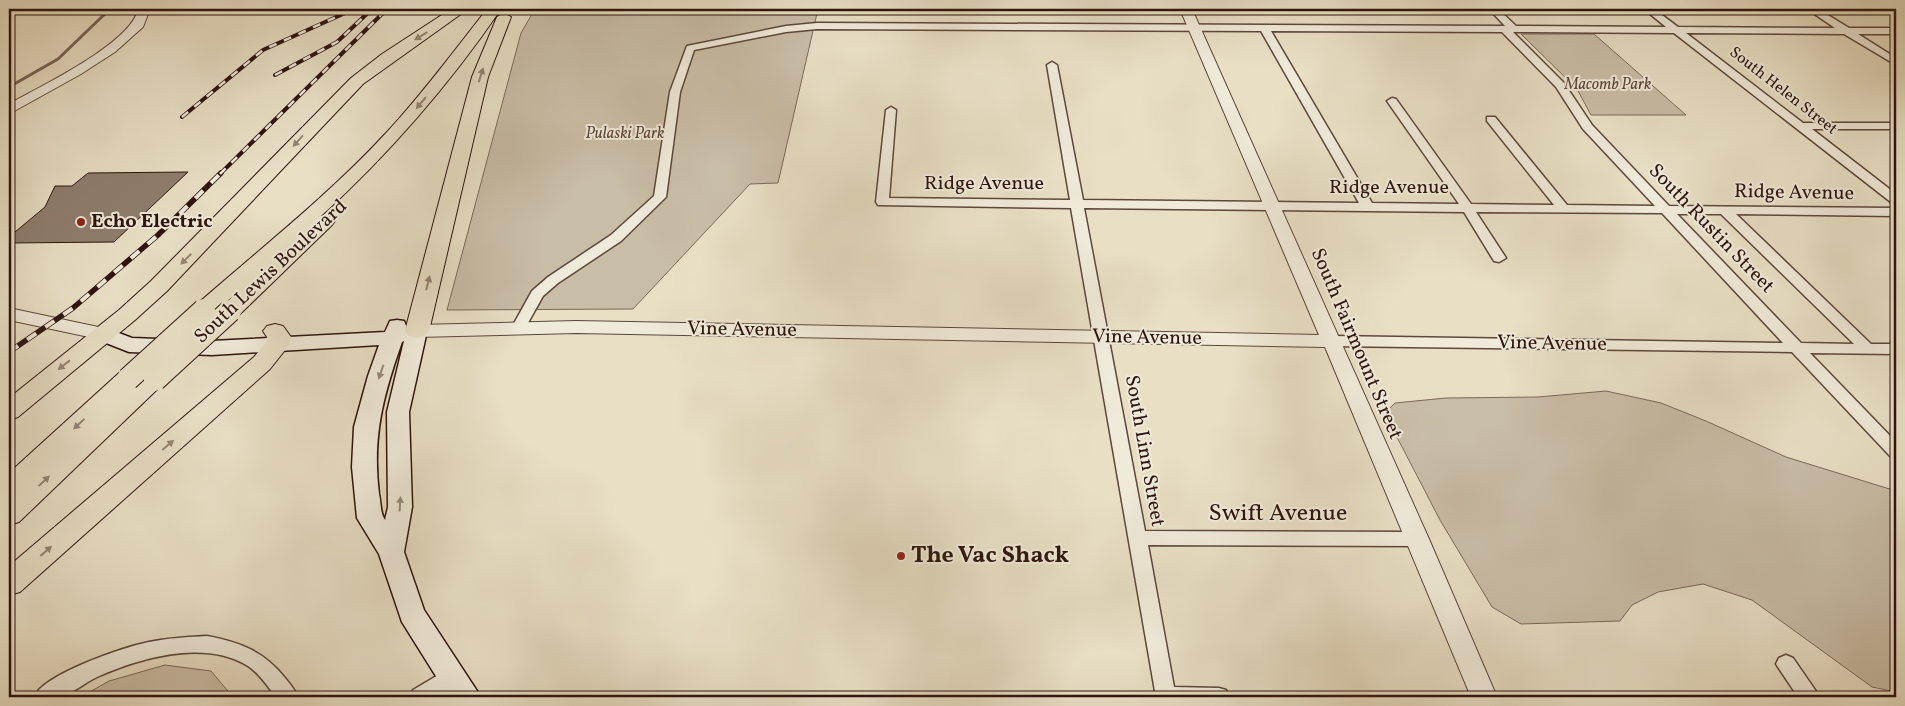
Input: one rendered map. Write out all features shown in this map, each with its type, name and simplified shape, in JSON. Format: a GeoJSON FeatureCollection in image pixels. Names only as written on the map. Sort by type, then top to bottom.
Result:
{"type":"FeatureCollection","features":[{"type":"Feature","properties":{"kind":"main road"},"geometry":{"type":"LineString","coordinates":[[9,411],[165,280],[357,81],[388,57],[461,9]]}},
{"type":"Feature","properties":{"kind":"main road"},"geometry":{"type":"LineString","coordinates":[[458,687],[412,614],[391,552],[370,518],[364,467],[366,427],[379,376],[403,332],[475,95],[503,12]]}},
{"type":"Feature","properties":{"kind":"main road","name":"South Lewis Boulevard"},"geometry":{"type":"LineString","coordinates":[[9,489],[204,310],[354,176],[387,143],[442,78],[503,12]]}},
{"type":"Feature","properties":{"kind":"main road","name":"South Lewis Boulevard"},"geometry":{"type":"LineString","coordinates":[[9,514],[230,311],[389,160],[445,95],[503,12]]}},
{"type":"Feature","properties":{"kind":"main road"},"geometry":{"type":"LineString","coordinates":[[103,334],[129,345],[212,348],[276,338],[403,332]]}},
{"type":"Feature","properties":{"kind":"main road"},"geometry":{"type":"LineString","coordinates":[[391,552],[400,507],[398,412],[403,332]]}},
{"type":"Feature","properties":{"kind":"main road"},"geometry":{"type":"LineString","coordinates":[[9,583],[262,363],[276,338]]}},
{"type":"Feature","properties":{"kind":"street"},"geometry":{"type":"LineString","coordinates":[[9,110],[120,41],[143,18],[144,9]]}},
{"type":"Feature","properties":{"kind":"street","name":"South Fairmount Street"},"geometry":{"type":"LineString","coordinates":[[1186,9],[1418,539],[1484,697]]}},
{"type":"Feature","properties":{"kind":"street","name":"South Rustin Street"},"geometry":{"type":"LineString","coordinates":[[1494,9],[1509,29],[1560,85],[1574,104],[1586,127],[1896,452]]}},
{"type":"Feature","properties":{"kind":"street","name":"South Helen Street"},"geometry":{"type":"LineString","coordinates":[[1650,9],[1896,200]]}},
{"type":"Feature","properties":{"kind":"street"},"geometry":{"type":"LineString","coordinates":[[1812,9],[1896,62]]}},
{"type":"Feature","properties":{"kind":"street"},"geometry":{"type":"LineString","coordinates":[[519,327],[537,294],[554,280],[616,238],[660,197],[675,92],[690,48],[786,29],[817,26],[1896,31]]}},
{"type":"Feature","properties":{"kind":"street"},"geometry":{"type":"LineString","coordinates":[[1265,28],[1367,206]]}},
{"type":"Feature","properties":{"kind":"street","name":"South Linn Street"},"geometry":{"type":"LineString","coordinates":[[1052,65],[1166,697]]}},
{"type":"Feature","properties":{"kind":"street"},"geometry":{"type":"LineString","coordinates":[[1392,101],[1467,207],[1499,258]]}},
{"type":"Feature","properties":{"kind":"street","name":"Ridge Avenue"},"geometry":{"type":"LineString","coordinates":[[891,110],[882,202],[1896,212]]}},
{"type":"Feature","properties":{"kind":"street"},"geometry":{"type":"LineString","coordinates":[[1491,119],[1564,209]]}},
{"type":"Feature","properties":{"kind":"street"},"geometry":{"type":"LineString","coordinates":[[1800,126],[1896,126]]}},
{"type":"Feature","properties":{"kind":"street"},"geometry":{"type":"LineString","coordinates":[[1725,211],[1868,348]]}},
{"type":"Feature","properties":{"kind":"street"},"geometry":{"type":"LineString","coordinates":[[9,314],[103,334]]}},
{"type":"Feature","properties":{"kind":"street","name":"Vine Avenue"},"geometry":{"type":"LineString","coordinates":[[403,332],[519,327],[1896,349]]}},
{"type":"Feature","properties":{"kind":"street","name":"Swift Avenue"},"geometry":{"type":"LineString","coordinates":[[1138,538],[1418,539]]}},
{"type":"Feature","properties":{"kind":"street"},"geometry":{"type":"LineString","coordinates":[[44,697],[80,675],[110,662],[146,651],[186,644],[222,646],[255,659],[288,697]]}},
{"type":"Feature","properties":{"kind":"street"},"geometry":{"type":"LineString","coordinates":[[1786,664],[1810,697]]}},
{"type":"Feature","properties":{"kind":"street"},"geometry":{"type":"LineString","coordinates":[[420,697],[458,687]]}},
{"type":"Feature","properties":{"kind":"street"},"geometry":{"type":"LineString","coordinates":[[1166,697],[1219,697]]}},
{"type":"Feature","properties":{"kind":"green space","name":"Pulaski Park"},"geometry":{"type":"Polygon","coordinates":[[[535,9],[818,9],[778,183],[750,184],[633,309],[447,310],[521,33],[535,9]]]}},
{"type":"Feature","properties":{"kind":"green space","name":"Macomb Park"},"geometry":{"type":"Polygon","coordinates":[[[1521,34],[1594,34],[1686,115],[1591,115],[1577,89],[1521,34]]]}},
{"type":"Feature","properties":{"kind":"green space"},"geometry":{"type":"Polygon","coordinates":[[[1606,391],[1661,403],[1786,457],[1896,491],[1896,692],[1872,687],[1752,600],[1703,584],[1658,592],[1632,605],[1620,621],[1521,624],[1492,607],[1440,520],[1387,418],[1388,410],[1395,403],[1446,398],[1538,397],[1606,391]]]}},
{"type":"Feature","properties":{"kind":"green space"},"geometry":{"type":"Polygon","coordinates":[[[165,665],[211,671],[233,697],[81,697],[109,681],[165,665]]]}},
{"type":"Feature","properties":{"kind":"building","name":"Echo Electric"},"geometry":{"type":"Polygon","coordinates":[[[188,172],[114,242],[9,243],[9,237],[45,207],[55,186],[72,186],[88,173],[188,172]]]}},
{"type":"Feature","properties":{"kind":"waterway"},"geometry":{"type":"LineString","coordinates":[[9,87],[58,59],[110,9]]}},
{"type":"Feature","properties":{"kind":"railway"},"geometry":{"type":"LineString","coordinates":[[182,117],[263,50],[354,9]]}},
{"type":"Feature","properties":{"kind":"railway"},"geometry":{"type":"LineString","coordinates":[[275,75],[337,42],[372,9]]}},
{"type":"Feature","properties":{"kind":"railway"},"geometry":{"type":"LineString","coordinates":[[220,174],[387,9]]}},
{"type":"Feature","properties":{"kind":"railway"},"geometry":{"type":"LineString","coordinates":[[9,352],[73,308],[158,235],[221,173]]}},
{"type":"Feature","properties":{"kind":"place","name":"Echo Electric"},"geometry":{"type":"Point","coordinates":[81,222]}},
{"type":"Feature","properties":{"kind":"place","name":"The Vac Shack"},"geometry":{"type":"Point","coordinates":[901,556]}}]}
